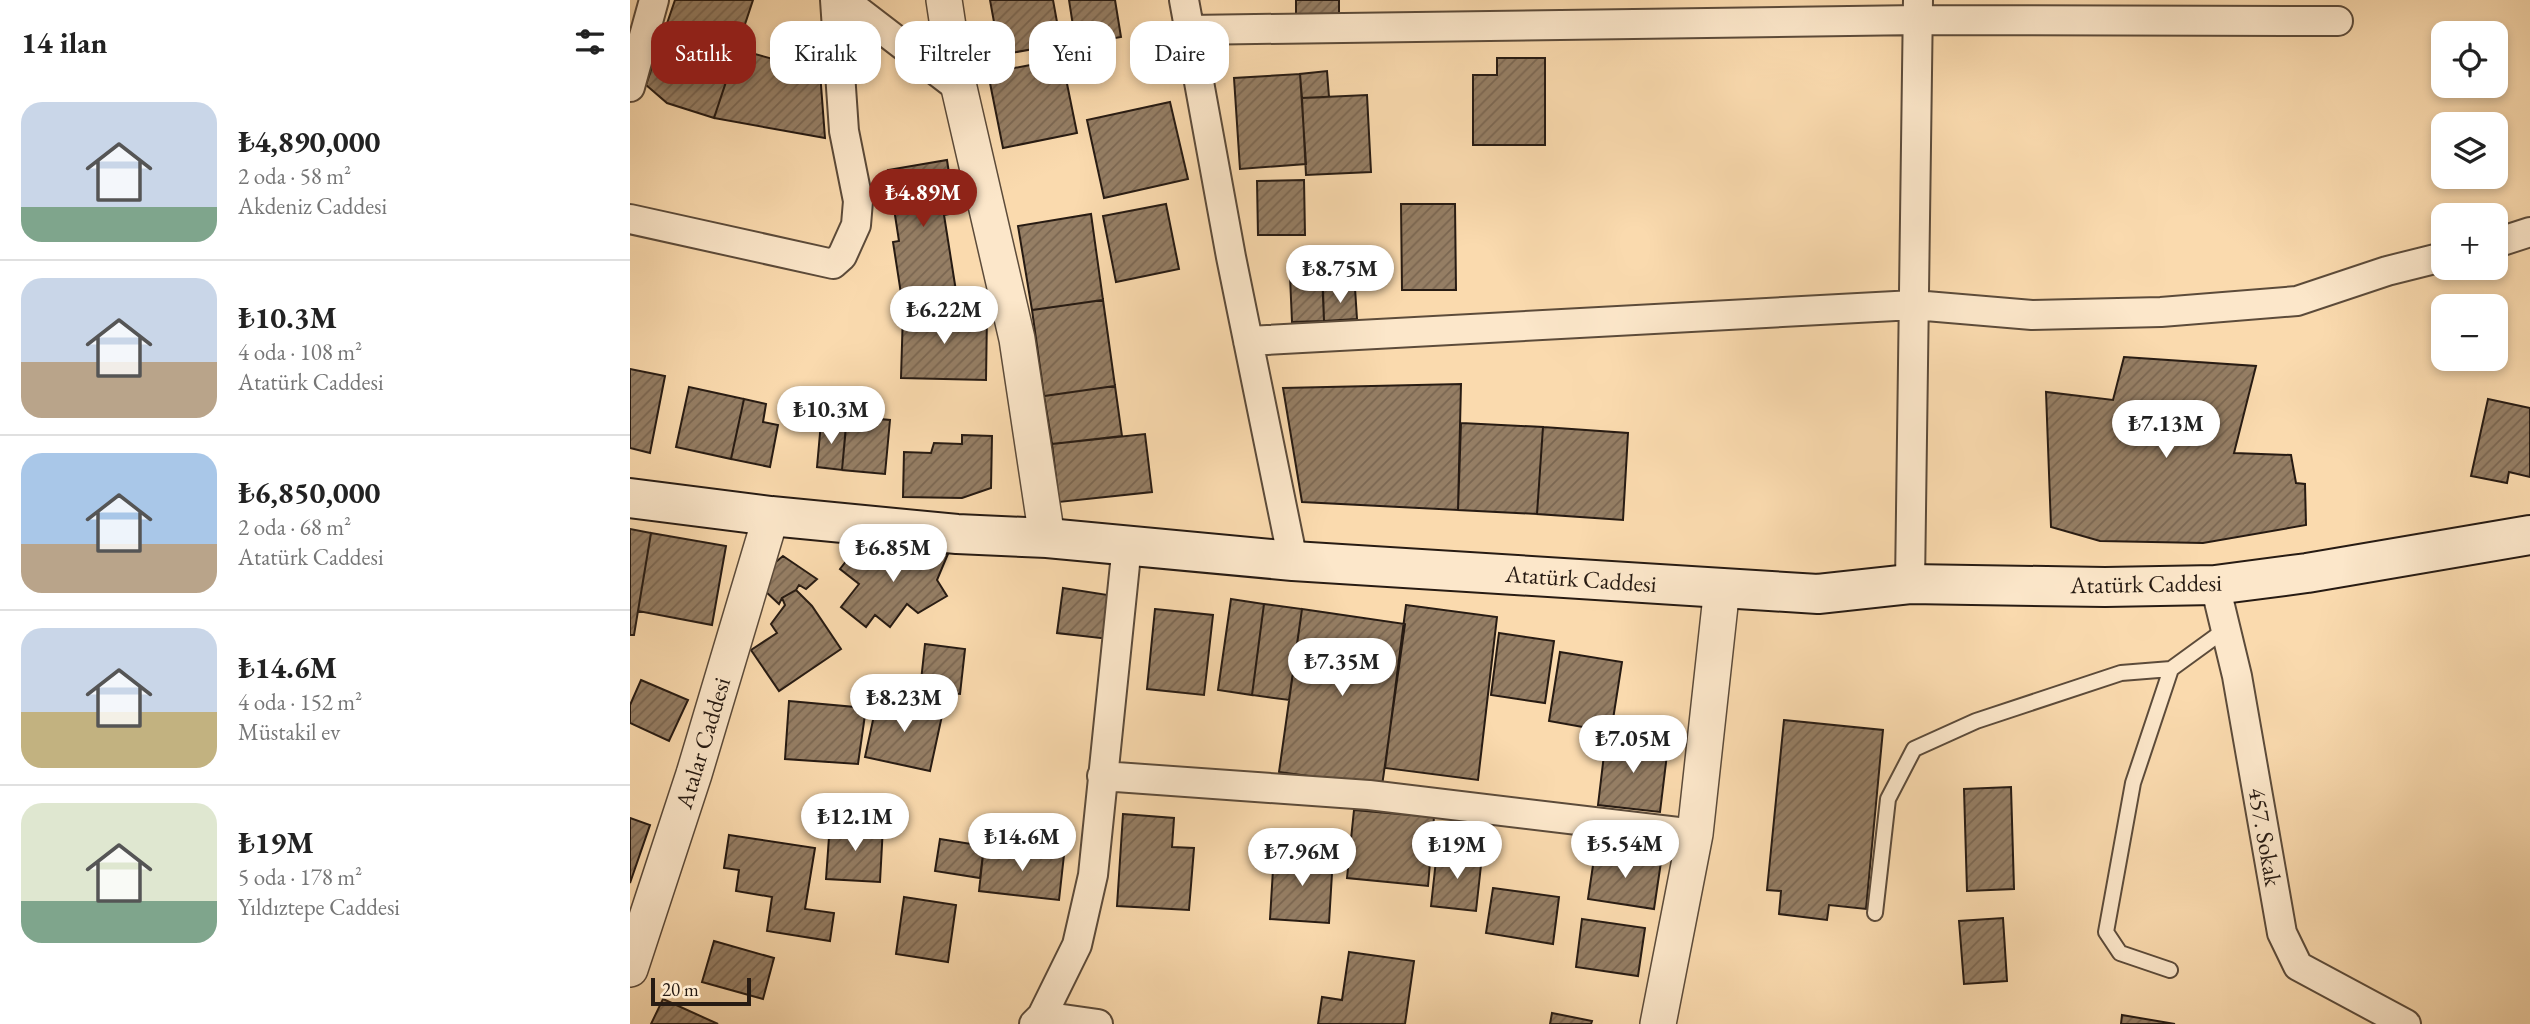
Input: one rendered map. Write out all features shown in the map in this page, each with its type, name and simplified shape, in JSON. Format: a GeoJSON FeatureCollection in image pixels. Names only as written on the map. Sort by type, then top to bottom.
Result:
{"type":"FeatureCollection","features":[{"type":"Feature","properties":{"kind":"main road","name":"Atatürk Caddesi"},"geometry":{"type":"LineString","coordinates":[[630,498],[771,516],[957,534],[1047,538],[1293,561],[1818,594],[1910,584],[2105,587],[2215,584],[2307,573],[2530,535]]}},
{"type":"Feature","properties":{"kind":"street"},"geometry":{"type":"LineString","coordinates":[[630,87],[654,0]]}},
{"type":"Feature","properties":{"kind":"street"},"geometry":{"type":"LineString","coordinates":[[630,219],[833,264],[842,256],[856,225],[858,201],[844,131],[835,0]]}},
{"type":"Feature","properties":{"kind":"street"},"geometry":{"type":"LineString","coordinates":[[844,0],[960,89]]}},
{"type":"Feature","properties":{"kind":"street"},"geometry":{"type":"LineString","coordinates":[[944,0],[960,89],[1017,339],[1047,538]]}},
{"type":"Feature","properties":{"kind":"street"},"geometry":{"type":"LineString","coordinates":[[1184,0],[1188,21]]}},
{"type":"Feature","properties":{"kind":"street"},"geometry":{"type":"LineString","coordinates":[[1910,584],[1919,10]]}},
{"type":"Feature","properties":{"kind":"street"},"geometry":{"type":"LineString","coordinates":[[1229,29],[1919,10],[2338,21]]}},
{"type":"Feature","properties":{"kind":"street"},"geometry":{"type":"LineString","coordinates":[[1199,84],[1293,561]]}},
{"type":"Feature","properties":{"kind":"street"},"geometry":{"type":"LineString","coordinates":[[2508,239],[2530,232]]}},
{"type":"Feature","properties":{"kind":"street"},"geometry":{"type":"LineString","coordinates":[[1248,341],[1914,304],[2032,315],[2161,312],[2297,300],[2431,260]]}},
{"type":"Feature","properties":{"kind":"street","name":"Atalar Caddesi"},"geometry":{"type":"LineString","coordinates":[[630,969],[694,774],[771,516]]}},
{"type":"Feature","properties":{"kind":"street"},"geometry":{"type":"LineString","coordinates":[[1098,1024],[1038,1020],[1077,945],[1093,876],[1127,545]]}},
{"type":"Feature","properties":{"kind":"street","name":"457. Sokak"},"geometry":{"type":"LineString","coordinates":[[2215,584],[2237,676],[2282,933],[2298,966],[2406,1024]]}},
{"type":"Feature","properties":{"kind":"street"},"geometry":{"type":"LineString","coordinates":[[1658,1024],[1695,834],[1722,587]]}},
{"type":"Feature","properties":{"kind":"street"},"geometry":{"type":"LineString","coordinates":[[1102,776],[1368,796],[1695,834]]}},
{"type":"Feature","properties":{"kind":"lane"},"geometry":{"type":"LineString","coordinates":[[1875,913],[1888,799],[1914,749],[1976,721],[2121,673],[2171,668],[2226,629]]}},
{"type":"Feature","properties":{"kind":"lane"},"geometry":{"type":"LineString","coordinates":[[2170,971],[2120,953],[2106,932],[2133,783],[2171,668]]}},
{"type":"Feature","properties":{"kind":"building"},"geometry":{"type":"Polygon","coordinates":[[[675,0],[753,0],[746,21],[668,21],[675,0]]]}},
{"type":"Feature","properties":{"kind":"building"},"geometry":{"type":"Polygon","coordinates":[[[990,0],[1053,0],[1057,21],[1029,21],[1029,50],[1015,52],[1015,21],[994,21],[990,0]]]}},
{"type":"Feature","properties":{"kind":"building"},"geometry":{"type":"Polygon","coordinates":[[[1069,0],[1115,0],[1121,37],[1116,38],[1116,21],[1072,21],[1069,0]]]}},
{"type":"Feature","properties":{"kind":"building"},"geometry":{"type":"Polygon","coordinates":[[[1296,0],[1339,0],[1339,14],[1296,14],[1296,0]]]}},
{"type":"Feature","properties":{"kind":"building"},"geometry":{"type":"Polygon","coordinates":[[[756,54],[770,58],[770,84],[821,84],[825,138],[714,118],[725,84],[756,84],[756,54]]]}},
{"type":"Feature","properties":{"kind":"building"},"geometry":{"type":"Polygon","coordinates":[[[1497,58],[1545,58],[1545,145],[1473,145],[1473,75],[1497,75],[1497,58]]]}},
{"type":"Feature","properties":{"kind":"building"},"geometry":{"type":"Polygon","coordinates":[[[1029,65],[1029,84],[1067,84],[1077,133],[1003,148],[990,84],[1015,84],[1015,68],[1029,65]]]}},
{"type":"Feature","properties":{"kind":"building"},"geometry":{"type":"Polygon","coordinates":[[[651,70],[651,84],[725,84],[714,118],[667,103],[646,85],[651,70]]]}},
{"type":"Feature","properties":{"kind":"building"},"geometry":{"type":"Polygon","coordinates":[[[1327,71],[1329,97],[1302,98],[1300,74],[1327,71]]]}},
{"type":"Feature","properties":{"kind":"building"},"geometry":{"type":"Polygon","coordinates":[[[1300,74],[1306,164],[1240,169],[1234,78],[1300,74]]]}},
{"type":"Feature","properties":{"kind":"building"},"geometry":{"type":"Polygon","coordinates":[[[1367,95],[1371,172],[1306,175],[1302,98],[1367,95]]]}},
{"type":"Feature","properties":{"kind":"building"},"geometry":{"type":"Polygon","coordinates":[[[1170,102],[1188,179],[1104,198],[1087,120],[1170,102]]]}},
{"type":"Feature","properties":{"kind":"building"},"geometry":{"type":"Polygon","coordinates":[[[947,160],[955,213],[944,215],[956,291],[902,300],[893,242],[899,241],[888,170],[947,160]]]}},
{"type":"Feature","properties":{"kind":"building"},"geometry":{"type":"Polygon","coordinates":[[[1304,180],[1305,235],[1258,235],[1257,181],[1304,180]]]}},
{"type":"Feature","properties":{"kind":"building"},"geometry":{"type":"Polygon","coordinates":[[[1166,204],[1179,269],[1116,282],[1103,216],[1166,204]]]}},
{"type":"Feature","properties":{"kind":"building"},"geometry":{"type":"Polygon","coordinates":[[[1401,204],[1455,204],[1456,290],[1402,290],[1401,204]]]}},
{"type":"Feature","properties":{"kind":"building"},"geometry":{"type":"Polygon","coordinates":[[[1091,214],[1103,300],[1032,310],[1018,226],[1091,214]]]}},
{"type":"Feature","properties":{"kind":"building"},"geometry":{"type":"Polygon","coordinates":[[[1322,274],[1324,321],[1292,322],[1290,276],[1322,274]]]}},
{"type":"Feature","properties":{"kind":"building"},"geometry":{"type":"Polygon","coordinates":[[[1355,288],[1357,319],[1324,321],[1323,290],[1355,288]]]}},
{"type":"Feature","properties":{"kind":"building"},"geometry":{"type":"Polygon","coordinates":[[[1103,300],[1115,386],[1044,396],[1032,310],[1103,300]]]}},
{"type":"Feature","properties":{"kind":"building"},"geometry":{"type":"Polygon","coordinates":[[[903,312],[987,314],[986,380],[901,378],[903,312]]]}},
{"type":"Feature","properties":{"kind":"building"},"geometry":{"type":"Polygon","coordinates":[[[2124,357],[2256,366],[2234,453],[2291,455],[2296,483],[2305,484],[2306,525],[2203,543],[2100,541],[2051,527],[2046,392],[2113,400],[2124,357]]]}},
{"type":"Feature","properties":{"kind":"building"},"geometry":{"type":"Polygon","coordinates":[[[630,369],[665,376],[650,453],[630,448],[630,369]]]}},
{"type":"Feature","properties":{"kind":"building"},"geometry":{"type":"Polygon","coordinates":[[[1461,384],[1458,510],[1302,502],[1283,388],[1461,384]]]}},
{"type":"Feature","properties":{"kind":"building"},"geometry":{"type":"Polygon","coordinates":[[[1115,386],[1122,436],[1052,444],[1044,396],[1115,386]]]}},
{"type":"Feature","properties":{"kind":"building"},"geometry":{"type":"Polygon","coordinates":[[[689,387],[744,399],[731,459],[676,447],[689,387]]]}},
{"type":"Feature","properties":{"kind":"building"},"geometry":{"type":"Polygon","coordinates":[[[744,399],[766,404],[763,422],[778,425],[770,467],[731,459],[744,399]]]}},
{"type":"Feature","properties":{"kind":"building"},"geometry":{"type":"Polygon","coordinates":[[[2488,399],[2530,408],[2530,477],[2509,472],[2507,483],[2471,476],[2488,399]]]}},
{"type":"Feature","properties":{"kind":"building"},"geometry":{"type":"Polygon","coordinates":[[[847,416],[890,420],[885,474],[842,470],[847,416]]]}},
{"type":"Feature","properties":{"kind":"building"},"geometry":{"type":"Polygon","coordinates":[[[821,422],[846,425],[842,470],[817,467],[821,422]]]}},
{"type":"Feature","properties":{"kind":"building"},"geometry":{"type":"Polygon","coordinates":[[[1461,423],[1543,427],[1537,514],[1458,510],[1461,423]]]}},
{"type":"Feature","properties":{"kind":"building"},"geometry":{"type":"Polygon","coordinates":[[[1543,427],[1628,433],[1623,520],[1537,514],[1543,427]]]}},
{"type":"Feature","properties":{"kind":"building"},"geometry":{"type":"Polygon","coordinates":[[[1145,434],[1152,492],[1059,502],[1052,444],[1145,434]]]}},
{"type":"Feature","properties":{"kind":"building"},"geometry":{"type":"Polygon","coordinates":[[[962,435],[992,436],[991,488],[962,498],[903,497],[904,452],[931,453],[934,443],[962,444],[962,435]]]}},
{"type":"Feature","properties":{"kind":"building"},"geometry":{"type":"Polygon","coordinates":[[[630,529],[651,533],[634,635],[630,635],[630,529]]]}},
{"type":"Feature","properties":{"kind":"building"},"geometry":{"type":"Polygon","coordinates":[[[651,533],[726,546],[712,625],[638,611],[651,533]]]}},
{"type":"Feature","properties":{"kind":"building"},"geometry":{"type":"Polygon","coordinates":[[[877,548],[948,554],[937,580],[947,596],[918,613],[907,604],[890,627],[875,615],[866,627],[841,607],[859,584],[840,569],[854,551],[866,561],[877,548]]]}},
{"type":"Feature","properties":{"kind":"building"},"geometry":{"type":"Polygon","coordinates":[[[783,556],[817,579],[806,589],[799,585],[796,590],[782,598],[779,604],[765,591],[771,566],[783,556]]]}},
{"type":"Feature","properties":{"kind":"building"},"geometry":{"type":"Polygon","coordinates":[[[1063,588],[1114,596],[1109,639],[1057,633],[1063,588]]]}},
{"type":"Feature","properties":{"kind":"building"},"geometry":{"type":"Polygon","coordinates":[[[796,590],[812,606],[841,649],[779,691],[751,650],[777,633],[771,624],[785,605],[782,598],[796,590]]]}},
{"type":"Feature","properties":{"kind":"building"},"geometry":{"type":"Polygon","coordinates":[[[1231,599],[1264,604],[1252,695],[1218,690],[1231,599]]]}},
{"type":"Feature","properties":{"kind":"building"},"geometry":{"type":"Polygon","coordinates":[[[1264,604],[1302,609],[1289,700],[1252,695],[1264,604]]]}},
{"type":"Feature","properties":{"kind":"building"},"geometry":{"type":"Polygon","coordinates":[[[1406,605],[1497,617],[1478,780],[1385,768],[1406,605]]]}},
{"type":"Feature","properties":{"kind":"building"},"geometry":{"type":"Polygon","coordinates":[[[1155,609],[1213,615],[1204,695],[1147,689],[1155,609]]]}},
{"type":"Feature","properties":{"kind":"building"},"geometry":{"type":"Polygon","coordinates":[[[1302,609],[1405,624],[1382,786],[1279,772],[1302,609]]]}},
{"type":"Feature","properties":{"kind":"building"},"geometry":{"type":"Polygon","coordinates":[[[1499,633],[1554,641],[1545,703],[1491,695],[1499,633]]]}},
{"type":"Feature","properties":{"kind":"building"},"geometry":{"type":"Polygon","coordinates":[[[925,644],[965,649],[960,694],[920,690],[925,644]]]}},
{"type":"Feature","properties":{"kind":"building"},"geometry":{"type":"Polygon","coordinates":[[[1560,652],[1622,662],[1611,732],[1549,721],[1560,652]]]}},
{"type":"Feature","properties":{"kind":"building"},"geometry":{"type":"Polygon","coordinates":[[[641,680],[688,700],[669,741],[630,723],[630,705],[641,680]]]}},
{"type":"Feature","properties":{"kind":"building"},"geometry":{"type":"Polygon","coordinates":[[[878,697],[943,711],[930,771],[865,757],[878,697]]]}},
{"type":"Feature","properties":{"kind":"building"},"geometry":{"type":"Polygon","coordinates":[[[789,701],[866,708],[858,764],[785,759],[789,701]]]}},
{"type":"Feature","properties":{"kind":"building"},"geometry":{"type":"Polygon","coordinates":[[[1784,720],[1883,730],[1866,909],[1829,905],[1827,920],[1779,914],[1781,891],[1767,890],[1784,720]]]}},
{"type":"Feature","properties":{"kind":"building"},"geometry":{"type":"Polygon","coordinates":[[[1606,738],[1668,746],[1660,812],[1598,805],[1606,738]]]}},
{"type":"Feature","properties":{"kind":"building"},"geometry":{"type":"Polygon","coordinates":[[[2011,787],[2014,889],[1967,891],[1964,789],[2011,787]]]}},
{"type":"Feature","properties":{"kind":"building"},"geometry":{"type":"Polygon","coordinates":[[[1354,810],[1434,817],[1428,886],[1347,878],[1354,810]]]}},
{"type":"Feature","properties":{"kind":"building"},"geometry":{"type":"Polygon","coordinates":[[[1123,814],[1174,818],[1172,847],[1194,848],[1189,910],[1117,906],[1123,814]]]}},
{"type":"Feature","properties":{"kind":"building"},"geometry":{"type":"Polygon","coordinates":[[[630,818],[650,825],[630,883],[630,818]]]}},
{"type":"Feature","properties":{"kind":"building"},"geometry":{"type":"Polygon","coordinates":[[[830,823],[883,826],[880,882],[826,879],[830,823]]]}},
{"type":"Feature","properties":{"kind":"building"},"geometry":{"type":"Polygon","coordinates":[[[1294,832],[1316,834],[1315,851],[1293,850],[1294,832]]]}},
{"type":"Feature","properties":{"kind":"building"},"geometry":{"type":"Polygon","coordinates":[[[729,835],[815,848],[805,909],[834,913],[830,941],[767,931],[772,897],[736,891],[739,870],[724,868],[729,835]]]}},
{"type":"Feature","properties":{"kind":"building"},"geometry":{"type":"Polygon","coordinates":[[[940,839],[984,846],[980,878],[935,871],[940,839]]]}},
{"type":"Feature","properties":{"kind":"building"},"geometry":{"type":"Polygon","coordinates":[[[984,846],[1064,855],[1059,900],[979,891],[984,846]]]}},
{"type":"Feature","properties":{"kind":"building"},"geometry":{"type":"Polygon","coordinates":[[[1437,851],[1482,856],[1476,911],[1431,906],[1437,851]]]}},
{"type":"Feature","properties":{"kind":"building"},"geometry":{"type":"Polygon","coordinates":[[[1595,852],[1661,862],[1654,909],[1588,899],[1595,852]]]}},
{"type":"Feature","properties":{"kind":"building"},"geometry":{"type":"Polygon","coordinates":[[[1274,853],[1333,857],[1329,923],[1270,919],[1274,853]]]}},
{"type":"Feature","properties":{"kind":"building"},"geometry":{"type":"Polygon","coordinates":[[[1493,888],[1559,897],[1553,944],[1486,933],[1493,888]]]}},
{"type":"Feature","properties":{"kind":"building"},"geometry":{"type":"Polygon","coordinates":[[[904,897],[956,905],[948,962],[896,954],[904,897]]]}},
{"type":"Feature","properties":{"kind":"building"},"geometry":{"type":"Polygon","coordinates":[[[2003,918],[2007,981],[1964,984],[1959,921],[2003,918]]]}},
{"type":"Feature","properties":{"kind":"building"},"geometry":{"type":"Polygon","coordinates":[[[1582,919],[1645,928],[1638,976],[1576,967],[1582,919]]]}},
{"type":"Feature","properties":{"kind":"building"},"geometry":{"type":"Polygon","coordinates":[[[714,941],[774,958],[763,999],[702,982],[714,941]]]}},
{"type":"Feature","properties":{"kind":"building"},"geometry":{"type":"Polygon","coordinates":[[[1349,952],[1414,961],[1405,1024],[1318,1024],[1322,997],[1342,1000],[1349,952]]]}},
{"type":"Feature","properties":{"kind":"building"},"geometry":{"type":"Polygon","coordinates":[[[663,999],[718,1024],[651,1024],[663,999]]]}},
{"type":"Feature","properties":{"kind":"building"},"geometry":{"type":"Polygon","coordinates":[[[1552,1013],[1592,1021],[1591,1024],[1550,1024],[1552,1013]]]}},
{"type":"Feature","properties":{"kind":"building"},"geometry":{"type":"Polygon","coordinates":[[[2122,1015],[2175,1024],[2121,1024],[2122,1015]]]}}]}
